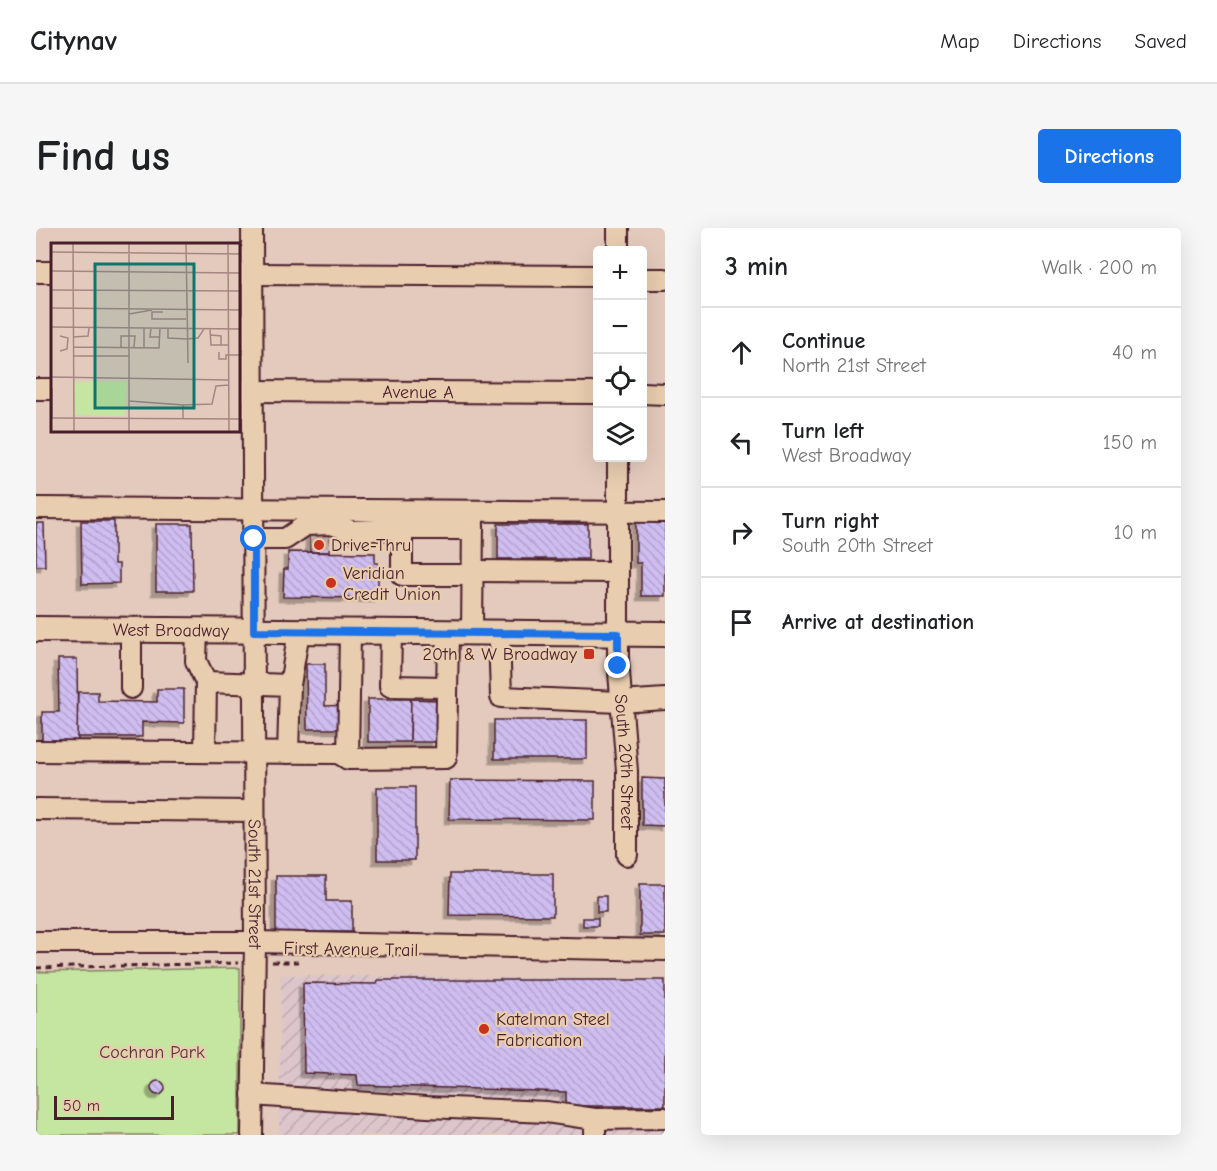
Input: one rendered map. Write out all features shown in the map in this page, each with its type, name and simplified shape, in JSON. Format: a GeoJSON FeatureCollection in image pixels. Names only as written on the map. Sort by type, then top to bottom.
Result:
{"type":"FeatureCollection","features":[{"type":"Feature","properties":{"kind":"main road","name":"West Broadway"},"geometry":{"type":"LineString","coordinates":[[36,629],[665,634]]}},
{"type":"Feature","properties":{"kind":"street","name":"South 21st Street"},"geometry":{"type":"LineString","coordinates":[[252,228],[245,274],[246,391],[254,510],[255,962],[252,1135]]}},
{"type":"Feature","properties":{"kind":"street"},"geometry":{"type":"LineString","coordinates":[[618,228],[618,246]]}},
{"type":"Feature","properties":{"kind":"street"},"geometry":{"type":"LineString","coordinates":[[245,274],[593,276]]}},
{"type":"Feature","properties":{"kind":"street"},"geometry":{"type":"LineString","coordinates":[[647,279],[665,279]]}},
{"type":"Feature","properties":{"kind":"street","name":"Avenue A"},"geometry":{"type":"LineString","coordinates":[[246,391],[593,393]]}},
{"type":"Feature","properties":{"kind":"street"},"geometry":{"type":"LineString","coordinates":[[647,393],[665,393]]}},
{"type":"Feature","properties":{"kind":"street","name":"South 20th Street"},"geometry":{"type":"LineString","coordinates":[[618,462],[618,634],[627,771],[627,855]]}},
{"type":"Feature","properties":{"kind":"street"},"geometry":{"type":"LineString","coordinates":[[36,508],[254,510],[402,520],[473,520],[618,512],[665,512]]}},
{"type":"Feature","properties":{"kind":"street"},"geometry":{"type":"LineString","coordinates":[[285,539],[306,525],[332,524],[351,531],[402,520]]}},
{"type":"Feature","properties":{"kind":"street"},"geometry":{"type":"LineString","coordinates":[[402,520],[402,575],[618,572]]}},
{"type":"Feature","properties":{"kind":"street"},"geometry":{"type":"LineString","coordinates":[[36,751],[338,753],[348,759],[446,758],[447,687],[472,573],[473,520]]}},
{"type":"Feature","properties":{"kind":"street"},"geometry":{"type":"LineString","coordinates":[[254,539],[346,537],[351,531]]}},
{"type":"Feature","properties":{"kind":"street"},"geometry":{"type":"LineString","coordinates":[[130,688],[131,630]]}},
{"type":"Feature","properties":{"kind":"street"},"geometry":{"type":"LineString","coordinates":[[197,630],[196,661],[206,682],[205,752]]}},
{"type":"Feature","properties":{"kind":"street"},"geometry":{"type":"LineString","coordinates":[[288,753],[290,685],[299,631]]}},
{"type":"Feature","properties":{"kind":"street"},"geometry":{"type":"LineString","coordinates":[[348,759],[350,632]]}},
{"type":"Feature","properties":{"kind":"street"},"geometry":{"type":"LineString","coordinates":[[391,632],[390,686],[447,687]]}},
{"type":"Feature","properties":{"kind":"street"},"geometry":{"type":"LineString","coordinates":[[499,633],[501,697],[621,702],[665,699]]}},
{"type":"Feature","properties":{"kind":"street"},"geometry":{"type":"LineString","coordinates":[[206,682],[290,685]]}},
{"type":"Feature","properties":{"kind":"street"},"geometry":{"type":"LineString","coordinates":[[36,809],[253,811]]}},
{"type":"Feature","properties":{"kind":"street"},"geometry":{"type":"LineString","coordinates":[[36,942],[255,942],[665,950]]}},
{"type":"Feature","properties":{"kind":"street"},"geometry":{"type":"LineString","coordinates":[[252,1095],[428,1107],[546,1112],[595,1127],[665,1118]]}},
{"type":"Feature","properties":{"kind":"path","name":"First Avenue Trail"},"geometry":{"type":"LineString","coordinates":[[36,968],[303,962]]}},
{"type":"Feature","properties":{"kind":"shaded area","name":"Katelman Steel Fabrication"},"geometry":{"type":"Polygon","coordinates":[[[281,975],[665,980],[665,1135],[279,1135],[281,975]]]}},
{"type":"Feature","properties":{"kind":"green space","name":"Cochran Park"},"geometry":{"type":"Polygon","coordinates":[[[240,968],[240,1135],[36,1135],[36,972],[240,968]]]}},
{"type":"Feature","properties":{"kind":"building"},"geometry":{"type":"Polygon","coordinates":[[[636,518],[665,519],[665,596],[641,596],[641,563],[636,563],[636,518]]]}},
{"type":"Feature","properties":{"kind":"building"},"geometry":{"type":"Polygon","coordinates":[[[81,521],[114,521],[114,564],[119,564],[119,583],[82,584],[81,521]]]}},
{"type":"Feature","properties":{"kind":"building"},"geometry":{"type":"Polygon","coordinates":[[[36,523],[44,523],[45,566],[36,566],[36,523]]]}},
{"type":"Feature","properties":{"kind":"building"},"geometry":{"type":"Polygon","coordinates":[[[156,524],[192,524],[193,591],[156,591],[156,524]]]}},
{"type":"Feature","properties":{"kind":"building"},"geometry":{"type":"Polygon","coordinates":[[[498,524],[588,524],[588,559],[498,559],[498,524]]]}},
{"type":"Feature","properties":{"kind":"building","name":"Drive-Thru"},"geometry":{"type":"Polygon","coordinates":[[[310,529],[329,529],[329,552],[310,552],[310,529]]]}},
{"type":"Feature","properties":{"kind":"building","name":"Veridian Credit Union"},"geometry":{"type":"Polygon","coordinates":[[[288,552],[375,553],[375,563],[378,563],[378,598],[283,597],[284,569],[288,569],[288,552]]]}},
{"type":"Feature","properties":{"kind":"building"},"geometry":{"type":"Polygon","coordinates":[[[58,659],[77,659],[78,746],[42,746],[42,712],[59,712],[58,659]]]}},
{"type":"Feature","properties":{"kind":"building"},"geometry":{"type":"Polygon","coordinates":[[[306,664],[325,664],[325,706],[346,705],[346,729],[307,729],[306,664]]]}},
{"type":"Feature","properties":{"kind":"building"},"geometry":{"type":"Polygon","coordinates":[[[157,689],[184,689],[184,723],[142,722],[142,737],[77,737],[78,692],[98,692],[98,701],[157,702],[157,689]]]}},
{"type":"Feature","properties":{"kind":"building"},"geometry":{"type":"Polygon","coordinates":[[[368,699],[411,699],[410,742],[368,742],[368,699]]]}},
{"type":"Feature","properties":{"kind":"building"},"geometry":{"type":"Polygon","coordinates":[[[411,699],[436,700],[436,742],[410,742],[411,699]]]}},
{"type":"Feature","properties":{"kind":"building"},"geometry":{"type":"Polygon","coordinates":[[[494,720],[587,720],[587,759],[494,759],[494,720]]]}},
{"type":"Feature","properties":{"kind":"building"},"geometry":{"type":"Polygon","coordinates":[[[642,778],[665,779],[665,826],[642,825],[642,778]]]}},
{"type":"Feature","properties":{"kind":"building"},"geometry":{"type":"Polygon","coordinates":[[[450,780],[595,781],[595,820],[449,819],[450,780]]]}},
{"type":"Feature","properties":{"kind":"building"},"geometry":{"type":"Polygon","coordinates":[[[377,787],[415,787],[415,860],[377,860],[377,787]]]}},
{"type":"Feature","properties":{"kind":"building"},"geometry":{"type":"Polygon","coordinates":[[[450,874],[553,874],[553,916],[449,915],[450,874]]]}},
{"type":"Feature","properties":{"kind":"building"},"geometry":{"type":"Polygon","coordinates":[[[276,876],[326,876],[326,901],[352,901],[352,932],[276,932],[276,876]]]}},
{"type":"Feature","properties":{"kind":"building"},"geometry":{"type":"Polygon","coordinates":[[[640,884],[665,884],[665,935],[640,935],[640,884]]]}},
{"type":"Feature","properties":{"kind":"building"},"geometry":{"type":"Polygon","coordinates":[[[597,896],[606,896],[606,912],[597,912],[597,896]]]}},
{"type":"Feature","properties":{"kind":"building"},"geometry":{"type":"Polygon","coordinates":[[[583,918],[598,918],[598,926],[583,926],[583,918]]]}},
{"type":"Feature","properties":{"kind":"building","name":"Katelman Steel Fabrication"},"geometry":{"type":"Polygon","coordinates":[[[378,980],[665,980],[665,1106],[566,1106],[566,1092],[358,1085],[357,1075],[304,1073],[303,983],[377,984],[378,980]]]}},
{"type":"Feature","properties":{"kind":"building"},"geometry":{"type":"Polygon","coordinates":[[[158,1081],[163,1083],[165,1088],[163,1093],[158,1095],[153,1093],[151,1088],[153,1083],[158,1081]]]}},
{"type":"Feature","properties":{"kind":"tunnel"},"geometry":{"type":"LineString","coordinates":[[310,539],[329,538]]}},
{"type":"Feature","properties":{"kind":"place","name":"Drive-Thru"},"geometry":{"type":"Point","coordinates":[319,545]}},
{"type":"Feature","properties":{"kind":"place","name":"Veridian Credit Union"},"geometry":{"type":"Point","coordinates":[331,583]}},
{"type":"Feature","properties":{"kind":"place","name":"20th & W Broadway"},"geometry":{"type":"Point","coordinates":[589,654]}},
{"type":"Feature","properties":{"kind":"place","name":"Katelman Steel Fabrication"},"geometry":{"type":"Point","coordinates":[484,1029]}},
{"type":"Feature","properties":{"kind":"route"},"geometry":{"type":"LineString","coordinates":[[254,539],[254,631],[618,634],[618,666]]}}]}
